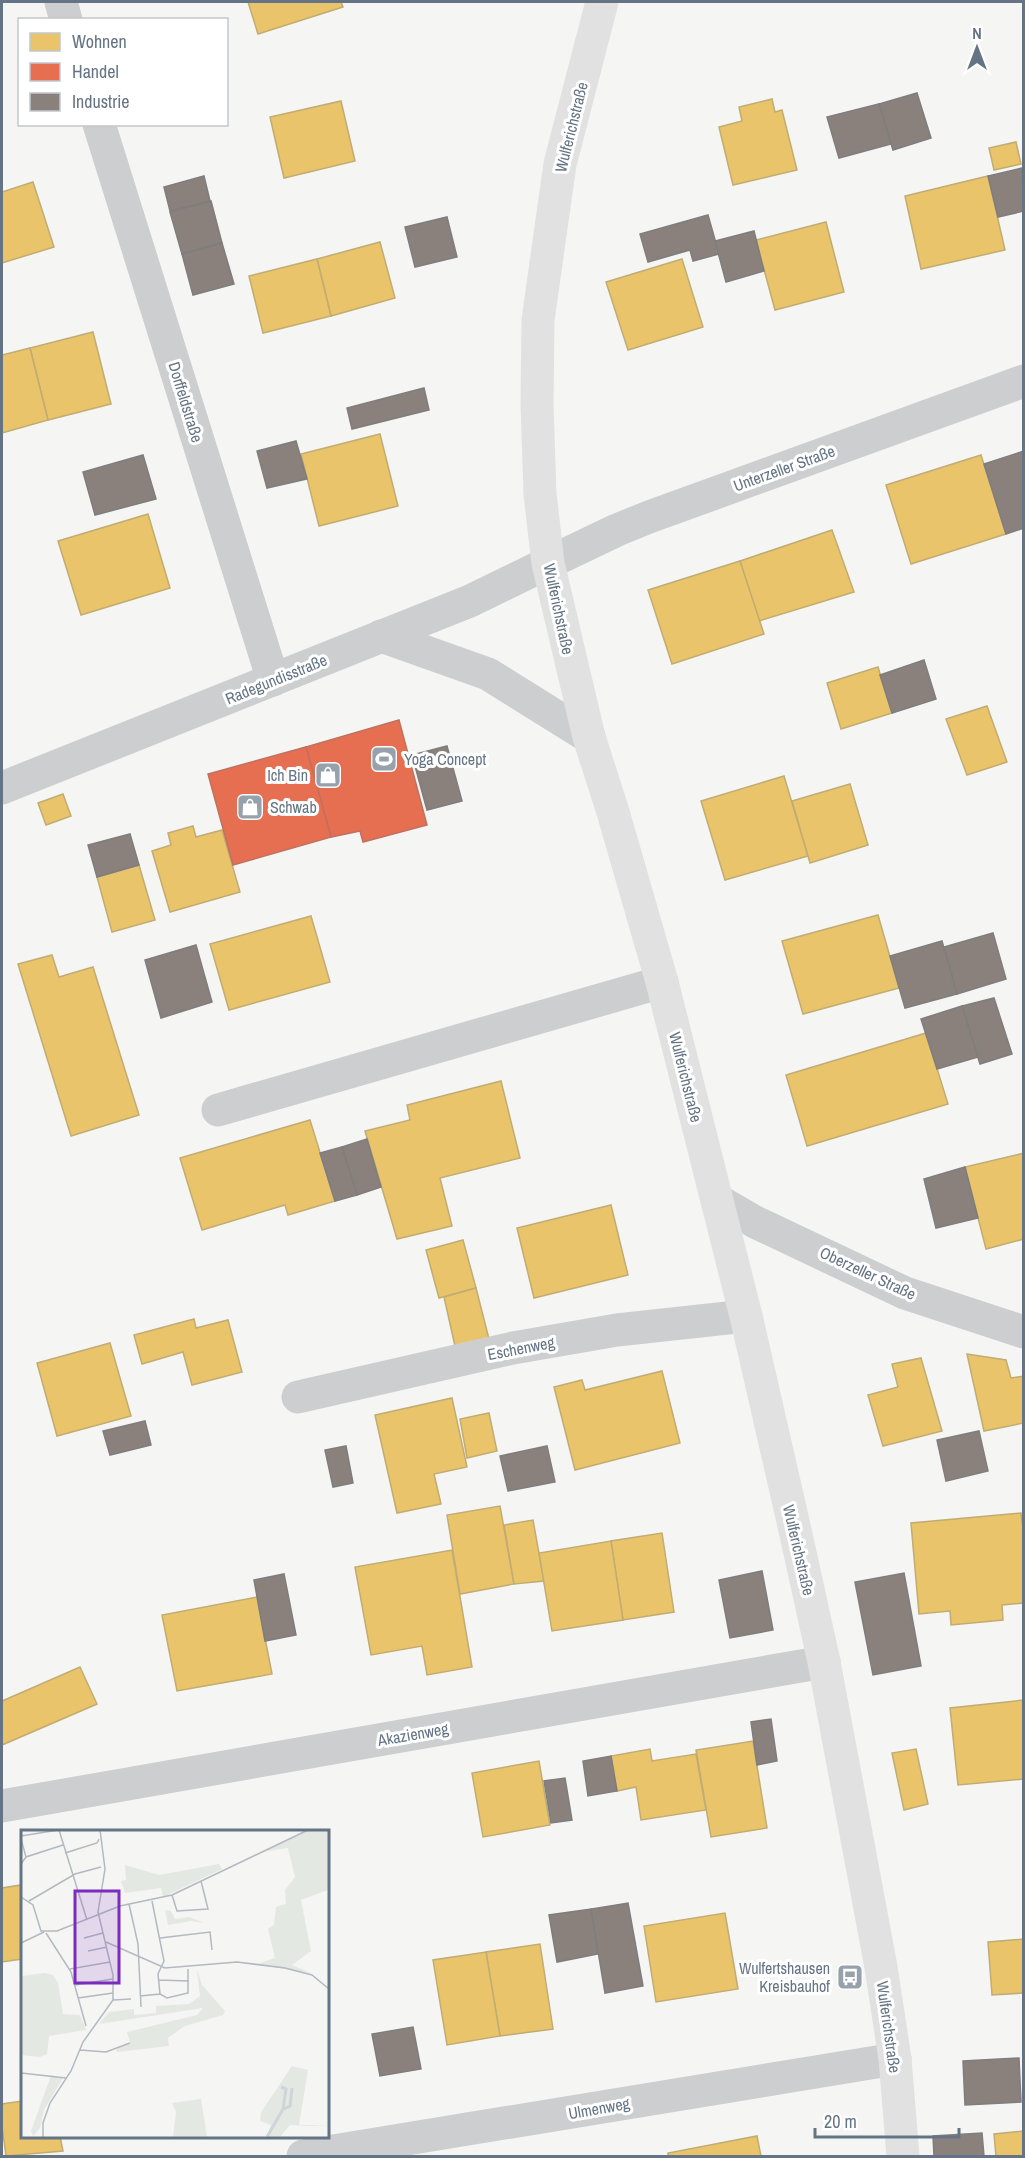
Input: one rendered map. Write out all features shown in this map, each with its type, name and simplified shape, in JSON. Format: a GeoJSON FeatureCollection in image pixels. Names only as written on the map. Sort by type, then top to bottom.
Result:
{"type":"FeatureCollection","features":[{"type":"Feature","properties":{"kind":"main road","name":"Wulferichstraße"},"geometry":{"type":"LineString","coordinates":[[602,2],[560,164],[538,320],[537,404],[540,494],[548,563],[590,737],[662,982],[717,1200],[746,1316],[824,1662],[895,2059],[903,2157]]}},
{"type":"Feature","properties":{"kind":"street"},"geometry":{"type":"LineString","coordinates":[[61,2],[65,18]]}},
{"type":"Feature","properties":{"kind":"street","name":"Dorffeldstraße"},"geometry":{"type":"LineString","coordinates":[[100,126],[273,680]]}},
{"type":"Feature","properties":{"kind":"street","name":"Unterzeller Straße"},"geometry":{"type":"LineString","coordinates":[[548,563],[616,530],[649,517],[1023,381]]}},
{"type":"Feature","properties":{"kind":"street","name":"Radegundisstraße"},"geometry":{"type":"LineString","coordinates":[[2,788],[471,601],[548,563]]}},
{"type":"Feature","properties":{"kind":"street"},"geometry":{"type":"LineString","coordinates":[[381,636],[488,674],[590,737]]}},
{"type":"Feature","properties":{"kind":"street"},"geometry":{"type":"LineString","coordinates":[[218,1110],[662,982]]}},
{"type":"Feature","properties":{"kind":"street","name":"Oberzeller Straße"},"geometry":{"type":"LineString","coordinates":[[717,1200],[755,1222],[905,1293],[1023,1332]]}},
{"type":"Feature","properties":{"kind":"street","name":"Eschenweg"},"geometry":{"type":"LineString","coordinates":[[298,1397],[536,1344],[616,1330],[746,1316]]}},
{"type":"Feature","properties":{"kind":"street","name":"Akazienweg"},"geometry":{"type":"LineString","coordinates":[[2,1806],[824,1662]]}},
{"type":"Feature","properties":{"kind":"street","name":"Ulmenweg"},"geometry":{"type":"LineString","coordinates":[[303,2157],[895,2059]]}},
{"type":"Feature","properties":{"kind":"building: Wohnen"},"geometry":{"type":"Polygon","coordinates":[[[248,2],[341,2],[343,7],[258,34],[248,2]]]}},
{"type":"Feature","properties":{"kind":"building: Wohnen"},"geometry":{"type":"Polygon","coordinates":[[[772,99],[775,112],[782,110],[797,170],[733,185],[719,127],[742,121],[739,107],[772,99]]]}},
{"type":"Feature","properties":{"kind":"building: Wohnen"},"geometry":{"type":"Polygon","coordinates":[[[341,101],[355,161],[284,178],[270,117],[341,101]]]}},
{"type":"Feature","properties":{"kind":"building: Wohnen"},"geometry":{"type":"Polygon","coordinates":[[[1016,142],[1021,164],[994,170],[989,148],[1016,142]]]}},
{"type":"Feature","properties":{"kind":"building: Wohnen"},"geometry":{"type":"Polygon","coordinates":[[[988,176],[1005,250],[921,269],[905,196],[988,176]]]}},
{"type":"Feature","properties":{"kind":"building: Wohnen"},"geometry":{"type":"Polygon","coordinates":[[[33,182],[54,247],[2,263],[2,192],[33,182]]]}},
{"type":"Feature","properties":{"kind":"building: Wohnen"},"geometry":{"type":"Polygon","coordinates":[[[826,222],[844,292],[775,310],[756,240],[826,222]]]}},
{"type":"Feature","properties":{"kind":"building: Wohnen"},"geometry":{"type":"Polygon","coordinates":[[[380,242],[395,298],[331,316],[317,259],[380,242]]]}},
{"type":"Feature","properties":{"kind":"building: Wohnen"},"geometry":{"type":"Polygon","coordinates":[[[317,259],[331,316],[263,333],[249,276],[317,259]]]}},
{"type":"Feature","properties":{"kind":"building: Wohnen"},"geometry":{"type":"Polygon","coordinates":[[[682,259],[703,327],[628,350],[606,282],[682,259]]]}},
{"type":"Feature","properties":{"kind":"building: Wohnen"},"geometry":{"type":"Polygon","coordinates":[[[93,332],[111,404],[48,420],[30,348],[93,332]]]}},
{"type":"Feature","properties":{"kind":"building: Wohnen"},"geometry":{"type":"Polygon","coordinates":[[[30,348],[48,420],[2,433],[2,355],[30,348]]]}},
{"type":"Feature","properties":{"kind":"building: Wohnen"},"geometry":{"type":"Polygon","coordinates":[[[380,434],[398,506],[319,526],[301,454],[380,434]]]}},
{"type":"Feature","properties":{"kind":"building: Wohnen"},"geometry":{"type":"Polygon","coordinates":[[[981,455],[1006,534],[911,564],[886,485],[981,455]]]}},
{"type":"Feature","properties":{"kind":"building: Wohnen"},"geometry":{"type":"Polygon","coordinates":[[[148,514],[170,588],[81,615],[58,541],[148,514]]]}},
{"type":"Feature","properties":{"kind":"building: Wohnen"},"geometry":{"type":"Polygon","coordinates":[[[832,530],[854,592],[759,621],[740,561],[832,530]]]}},
{"type":"Feature","properties":{"kind":"building: Wohnen"},"geometry":{"type":"Polygon","coordinates":[[[740,561],[764,634],[672,664],[648,590],[740,561]]]}},
{"type":"Feature","properties":{"kind":"building: Wohnen"},"geometry":{"type":"Polygon","coordinates":[[[878,667],[892,713],[841,729],[827,683],[878,667]]]}},
{"type":"Feature","properties":{"kind":"building: Wohnen"},"geometry":{"type":"Polygon","coordinates":[[[987,706],[1007,762],[967,775],[946,719],[987,706]]]}},
{"type":"Feature","properties":{"kind":"building: Wohnen"},"geometry":{"type":"Polygon","coordinates":[[[784,776],[808,856],[725,880],[701,801],[784,776]]]}},
{"type":"Feature","properties":{"kind":"building: Wohnen"},"geometry":{"type":"Polygon","coordinates":[[[850,784],[868,845],[810,863],[792,801],[850,784]]]}},
{"type":"Feature","properties":{"kind":"building: Wohnen"},"geometry":{"type":"Polygon","coordinates":[[[63,794],[71,816],[46,825],[38,803],[63,794]]]}},
{"type":"Feature","properties":{"kind":"building: Wohnen"},"geometry":{"type":"Polygon","coordinates":[[[193,826],[196,837],[222,830],[240,892],[170,912],[152,851],[171,845],[168,833],[193,826]]]}},
{"type":"Feature","properties":{"kind":"building: Wohnen"},"geometry":{"type":"Polygon","coordinates":[[[139,865],[155,920],[112,932],[97,877],[139,865]]]}},
{"type":"Feature","properties":{"kind":"building: Wohnen"},"geometry":{"type":"Polygon","coordinates":[[[878,915],[899,988],[803,1014],[782,941],[878,915]]]}},
{"type":"Feature","properties":{"kind":"building: Wohnen"},"geometry":{"type":"Polygon","coordinates":[[[311,916],[330,982],[229,1010],[210,944],[311,916]]]}},
{"type":"Feature","properties":{"kind":"building: Wohnen"},"geometry":{"type":"Polygon","coordinates":[[[52,955],[59,977],[93,967],[139,1115],[71,1136],[18,964],[52,955]]]}},
{"type":"Feature","properties":{"kind":"building: Wohnen"},"geometry":{"type":"Polygon","coordinates":[[[926,1033],[948,1104],[807,1146],[786,1075],[926,1033]]]}},
{"type":"Feature","properties":{"kind":"building: Wohnen"},"geometry":{"type":"Polygon","coordinates":[[[501,1081],[520,1158],[440,1178],[452,1226],[397,1239],[365,1131],[410,1120],[407,1105],[501,1081]]]}},
{"type":"Feature","properties":{"kind":"building: Wohnen"},"geometry":{"type":"Polygon","coordinates":[[[310,1120],[335,1201],[288,1215],[285,1205],[202,1230],[180,1158],[310,1120]]]}},
{"type":"Feature","properties":{"kind":"building: Wohnen"},"geometry":{"type":"Polygon","coordinates":[[[1024,1153],[1024,1239],[986,1249],[965,1167],[1024,1153]]]}},
{"type":"Feature","properties":{"kind":"building: Wohnen"},"geometry":{"type":"Polygon","coordinates":[[[611,1205],[628,1275],[534,1298],[517,1228],[611,1205]]]}},
{"type":"Feature","properties":{"kind":"building: Wohnen"},"geometry":{"type":"Polygon","coordinates":[[[463,1240],[476,1288],[439,1298],[426,1250],[463,1240]]]}},
{"type":"Feature","properties":{"kind":"building: Wohnen"},"geometry":{"type":"Polygon","coordinates":[[[476,1288],[489,1339],[455,1346],[444,1297],[476,1288]]]}},
{"type":"Feature","properties":{"kind":"building: Wohnen"},"geometry":{"type":"Polygon","coordinates":[[[194,1319],[196,1328],[228,1320],[242,1372],[192,1385],[183,1352],[142,1364],[134,1335],[194,1319]]]}},
{"type":"Feature","properties":{"kind":"building: Wohnen"},"geometry":{"type":"Polygon","coordinates":[[[110,1343],[131,1416],[57,1436],[37,1363],[110,1343]]]}},
{"type":"Feature","properties":{"kind":"building: Wohnen"},"geometry":{"type":"Polygon","coordinates":[[[967,1354],[1006,1360],[1011,1378],[1024,1376],[1024,1423],[984,1431],[967,1354]]]}},
{"type":"Feature","properties":{"kind":"building: Wohnen"},"geometry":{"type":"Polygon","coordinates":[[[921,1358],[942,1431],[883,1446],[868,1395],[898,1387],[892,1364],[921,1358]]]}},
{"type":"Feature","properties":{"kind":"building: Wohnen"},"geometry":{"type":"Polygon","coordinates":[[[662,1371],[680,1443],[575,1470],[554,1387],[582,1380],[585,1390],[662,1371]]]}},
{"type":"Feature","properties":{"kind":"building: Wohnen"},"geometry":{"type":"Polygon","coordinates":[[[452,1398],[467,1467],[434,1474],[441,1504],[397,1513],[375,1415],[452,1398]]]}},
{"type":"Feature","properties":{"kind":"building: Wohnen"},"geometry":{"type":"Polygon","coordinates":[[[489,1413],[497,1451],[467,1458],[460,1419],[489,1413]]]}},
{"type":"Feature","properties":{"kind":"building: Wohnen"},"geometry":{"type":"Polygon","coordinates":[[[500,1506],[514,1584],[460,1594],[447,1515],[500,1506]]]}},
{"type":"Feature","properties":{"kind":"building: Wohnen"},"geometry":{"type":"Polygon","coordinates":[[[1021,1513],[1024,1537],[1024,1603],[1002,1605],[1003,1620],[951,1625],[950,1611],[919,1614],[911,1523],[1021,1513]]]}},
{"type":"Feature","properties":{"kind":"building: Wohnen"},"geometry":{"type":"Polygon","coordinates":[[[533,1520],[544,1581],[514,1584],[504,1525],[533,1520]]]}},
{"type":"Feature","properties":{"kind":"building: Wohnen"},"geometry":{"type":"Polygon","coordinates":[[[662,1533],[674,1612],[623,1620],[611,1541],[662,1533]]]}},
{"type":"Feature","properties":{"kind":"building: Wohnen"},"geometry":{"type":"Polygon","coordinates":[[[611,1541],[623,1620],[552,1631],[539,1553],[611,1541]]]}},
{"type":"Feature","properties":{"kind":"building: Wohnen"},"geometry":{"type":"Polygon","coordinates":[[[452,1550],[472,1667],[427,1675],[422,1646],[371,1655],[355,1567],[452,1550]]]}},
{"type":"Feature","properties":{"kind":"building: Wohnen"},"geometry":{"type":"Polygon","coordinates":[[[257,1597],[272,1674],[177,1691],[162,1615],[257,1597]]]}},
{"type":"Feature","properties":{"kind":"building: Wohnen"},"geometry":{"type":"Polygon","coordinates":[[[80,1667],[97,1704],[2,1745],[2,1701],[80,1667]]]}},
{"type":"Feature","properties":{"kind":"building: Wohnen"},"geometry":{"type":"Polygon","coordinates":[[[1024,1700],[1024,1779],[958,1785],[950,1708],[1024,1700]]]}},
{"type":"Feature","properties":{"kind":"building: Wohnen"},"geometry":{"type":"Polygon","coordinates":[[[753,1741],[767,1828],[711,1837],[696,1750],[753,1741]]]}},
{"type":"Feature","properties":{"kind":"building: Wohnen"},"geometry":{"type":"Polygon","coordinates":[[[650,1749],[652,1761],[696,1754],[706,1810],[641,1820],[636,1787],[617,1791],[611,1756],[650,1749]]]}},
{"type":"Feature","properties":{"kind":"building: Wohnen"},"geometry":{"type":"Polygon","coordinates":[[[916,1749],[928,1804],[904,1810],[892,1753],[916,1749]]]}},
{"type":"Feature","properties":{"kind":"building: Wohnen"},"geometry":{"type":"Polygon","coordinates":[[[539,1761],[550,1825],[483,1837],[472,1773],[539,1761]]]}},
{"type":"Feature","properties":{"kind":"building: Wohnen"},"geometry":{"type":"Polygon","coordinates":[[[21,1885],[21,1959],[2,1962],[2,1888],[21,1885]]]}},
{"type":"Feature","properties":{"kind":"building: Wohnen"},"geometry":{"type":"Polygon","coordinates":[[[725,1913],[738,1989],[656,2002],[644,1926],[725,1913]]]}},
{"type":"Feature","properties":{"kind":"building: Wohnen"},"geometry":{"type":"Polygon","coordinates":[[[1024,1939],[1024,1993],[992,1995],[988,1942],[1024,1939]]]}},
{"type":"Feature","properties":{"kind":"building: Wohnen"},"geometry":{"type":"Polygon","coordinates":[[[540,1944],[553,2029],[500,2036],[486,1952],[540,1944]]]}},
{"type":"Feature","properties":{"kind":"building: Wohnen"},"geometry":{"type":"Polygon","coordinates":[[[486,1952],[500,2036],[447,2045],[433,1960],[486,1952]]]}},
{"type":"Feature","properties":{"kind":"building: Wohnen"},"geometry":{"type":"Polygon","coordinates":[[[21,2101],[21,2137],[60,2137],[63,2151],[6,2156],[2,2104],[21,2101]]]}},
{"type":"Feature","properties":{"kind":"building: Wohnen"},"geometry":{"type":"Polygon","coordinates":[[[1024,2131],[1024,2156],[996,2156],[994,2134],[1024,2131]]]}},
{"type":"Feature","properties":{"kind":"building: Wohnen"},"geometry":{"type":"Polygon","coordinates":[[[757,2136],[761,2156],[668,2156],[668,2153],[757,2136]]]}},
{"type":"Feature","properties":{"kind":"building: Handel"},"geometry":{"type":"Polygon","coordinates":[[[399,720],[427,825],[363,842],[360,831],[331,837],[306,747],[399,720]]]}},
{"type":"Feature","properties":{"kind":"building: Handel"},"geometry":{"type":"Polygon","coordinates":[[[306,747],[331,837],[233,865],[208,774],[306,747]]]}},
{"type":"Feature","properties":{"kind":"building: Industrie"},"geometry":{"type":"Polygon","coordinates":[[[917,93],[931,138],[893,150],[879,104],[917,93]]]}},
{"type":"Feature","properties":{"kind":"building: Industrie"},"geometry":{"type":"Polygon","coordinates":[[[879,104],[891,144],[839,158],[827,117],[879,104]]]}},
{"type":"Feature","properties":{"kind":"building: Industrie"},"geometry":{"type":"Polygon","coordinates":[[[1022,168],[1024,211],[998,217],[988,176],[1022,168]]]}},
{"type":"Feature","properties":{"kind":"building: Industrie"},"geometry":{"type":"Polygon","coordinates":[[[204,176],[210,201],[170,211],[164,187],[204,176]]]}},
{"type":"Feature","properties":{"kind":"building: Industrie"},"geometry":{"type":"Polygon","coordinates":[[[211,201],[222,243],[182,254],[170,212],[211,201]]]}},
{"type":"Feature","properties":{"kind":"building: Industrie"},"geometry":{"type":"Polygon","coordinates":[[[708,215],[719,254],[693,261],[690,250],[648,262],[640,234],[708,215]]]}},
{"type":"Feature","properties":{"kind":"building: Industrie"},"geometry":{"type":"Polygon","coordinates":[[[447,217],[457,257],[415,267],[405,227],[447,217]]]}},
{"type":"Feature","properties":{"kind":"building: Industrie"},"geometry":{"type":"Polygon","coordinates":[[[754,231],[764,271],[726,282],[715,241],[754,231]]]}},
{"type":"Feature","properties":{"kind":"building: Industrie"},"geometry":{"type":"Polygon","coordinates":[[[222,243],[234,284],[193,295],[182,254],[222,243]]]}},
{"type":"Feature","properties":{"kind":"building: Industrie"},"geometry":{"type":"Polygon","coordinates":[[[424,388],[429,410],[352,429],[347,408],[424,388]]]}},
{"type":"Feature","properties":{"kind":"building: Industrie"},"geometry":{"type":"Polygon","coordinates":[[[296,441],[307,479],[267,488],[257,451],[296,441]]]}},
{"type":"Feature","properties":{"kind":"building: Industrie"},"geometry":{"type":"Polygon","coordinates":[[[1024,451],[1024,528],[1006,534],[984,464],[1024,451]]]}},
{"type":"Feature","properties":{"kind":"building: Industrie"},"geometry":{"type":"Polygon","coordinates":[[[143,455],[156,499],[95,515],[83,472],[143,455]]]}},
{"type":"Feature","properties":{"kind":"building: Industrie"},"geometry":{"type":"Polygon","coordinates":[[[924,660],[936,699],[892,713],[880,675],[924,660]]]}},
{"type":"Feature","properties":{"kind":"building: Industrie"},"geometry":{"type":"Polygon","coordinates":[[[447,746],[462,801],[427,810],[412,755],[447,746]]]}},
{"type":"Feature","properties":{"kind":"building: Industrie"},"geometry":{"type":"Polygon","coordinates":[[[130,834],[139,865],[97,877],[88,845],[130,834]]]}},
{"type":"Feature","properties":{"kind":"building: Industrie"},"geometry":{"type":"Polygon","coordinates":[[[993,933],[1006,979],[957,994],[944,947],[993,933]]]}},
{"type":"Feature","properties":{"kind":"building: Industrie"},"geometry":{"type":"Polygon","coordinates":[[[942,941],[957,994],[905,1008],[890,956],[942,941]]]}},
{"type":"Feature","properties":{"kind":"building: Industrie"},"geometry":{"type":"Polygon","coordinates":[[[196,945],[212,1002],[161,1018],[145,960],[196,945]]]}},
{"type":"Feature","properties":{"kind":"building: Industrie"},"geometry":{"type":"Polygon","coordinates":[[[994,998],[1012,1054],[980,1064],[962,1006],[994,998]]]}},
{"type":"Feature","properties":{"kind":"building: Industrie"},"geometry":{"type":"Polygon","coordinates":[[[962,1006],[978,1057],[937,1069],[921,1019],[962,1006]]]}},
{"type":"Feature","properties":{"kind":"building: Industrie"},"geometry":{"type":"Polygon","coordinates":[[[367,1139],[381,1187],[357,1195],[342,1147],[367,1139]]]}},
{"type":"Feature","properties":{"kind":"building: Industrie"},"geometry":{"type":"Polygon","coordinates":[[[342,1147],[357,1195],[335,1201],[320,1153],[342,1147]]]}},
{"type":"Feature","properties":{"kind":"building: Industrie"},"geometry":{"type":"Polygon","coordinates":[[[965,1167],[978,1218],[936,1228],[924,1179],[965,1167]]]}},
{"type":"Feature","properties":{"kind":"building: Industrie"},"geometry":{"type":"Polygon","coordinates":[[[145,1421],[151,1445],[110,1455],[103,1431],[145,1421]]]}},
{"type":"Feature","properties":{"kind":"building: Industrie"},"geometry":{"type":"Polygon","coordinates":[[[979,1431],[988,1471],[946,1481],[937,1440],[979,1431]]]}},
{"type":"Feature","properties":{"kind":"building: Industrie"},"geometry":{"type":"Polygon","coordinates":[[[346,1446],[353,1483],[333,1487],[325,1450],[346,1446]]]}},
{"type":"Feature","properties":{"kind":"building: Industrie"},"geometry":{"type":"Polygon","coordinates":[[[547,1446],[555,1482],[508,1491],[500,1456],[547,1446]]]}},
{"type":"Feature","properties":{"kind":"building: Industrie"},"geometry":{"type":"Polygon","coordinates":[[[762,1571],[773,1630],[730,1638],[719,1580],[762,1571]]]}},
{"type":"Feature","properties":{"kind":"building: Industrie"},"geometry":{"type":"Polygon","coordinates":[[[904,1573],[921,1666],[873,1675],[855,1582],[904,1573]]]}},
{"type":"Feature","properties":{"kind":"building: Industrie"},"geometry":{"type":"Polygon","coordinates":[[[284,1574],[296,1635],[265,1641],[254,1580],[284,1574]]]}},
{"type":"Feature","properties":{"kind":"building: Industrie"},"geometry":{"type":"Polygon","coordinates":[[[771,1719],[777,1761],[757,1765],[751,1722],[771,1719]]]}},
{"type":"Feature","properties":{"kind":"building: Industrie"},"geometry":{"type":"Polygon","coordinates":[[[611,1756],[617,1791],[588,1796],[583,1761],[611,1756]]]}},
{"type":"Feature","properties":{"kind":"building: Industrie"},"geometry":{"type":"Polygon","coordinates":[[[565,1778],[572,1820],[551,1823],[544,1781],[565,1778]]]}},
{"type":"Feature","properties":{"kind":"building: Industrie"},"geometry":{"type":"Polygon","coordinates":[[[628,1903],[643,1986],[605,1993],[591,1909],[628,1903]]]}},
{"type":"Feature","properties":{"kind":"building: Industrie"},"geometry":{"type":"Polygon","coordinates":[[[591,1909],[598,1954],[557,1962],[549,1915],[591,1909]]]}},
{"type":"Feature","properties":{"kind":"building: Industrie"},"geometry":{"type":"Polygon","coordinates":[[[413,2027],[421,2069],[380,2076],[372,2034],[413,2027]]]}},
{"type":"Feature","properties":{"kind":"building: Industrie"},"geometry":{"type":"Polygon","coordinates":[[[1019,2058],[1021,2102],[965,2105],[963,2061],[1019,2058]]]}},
{"type":"Feature","properties":{"kind":"building: Industrie"},"geometry":{"type":"Polygon","coordinates":[[[982,2133],[984,2156],[934,2156],[933,2136],[982,2133]]]}},
{"type":"Feature","properties":{"kind":"place","name":"Yoga Concept"},"geometry":{"type":"Point","coordinates":[384,759]}},
{"type":"Feature","properties":{"kind":"place","name":"Ich Bin"},"geometry":{"type":"Point","coordinates":[328,775]}},
{"type":"Feature","properties":{"kind":"place","name":"Schwab"},"geometry":{"type":"Point","coordinates":[250,807]}},
{"type":"Feature","properties":{"kind":"place","name":"Wulfertshausen Kreisbauhof"},"geometry":{"type":"Point","coordinates":[850,1977]}}]}
